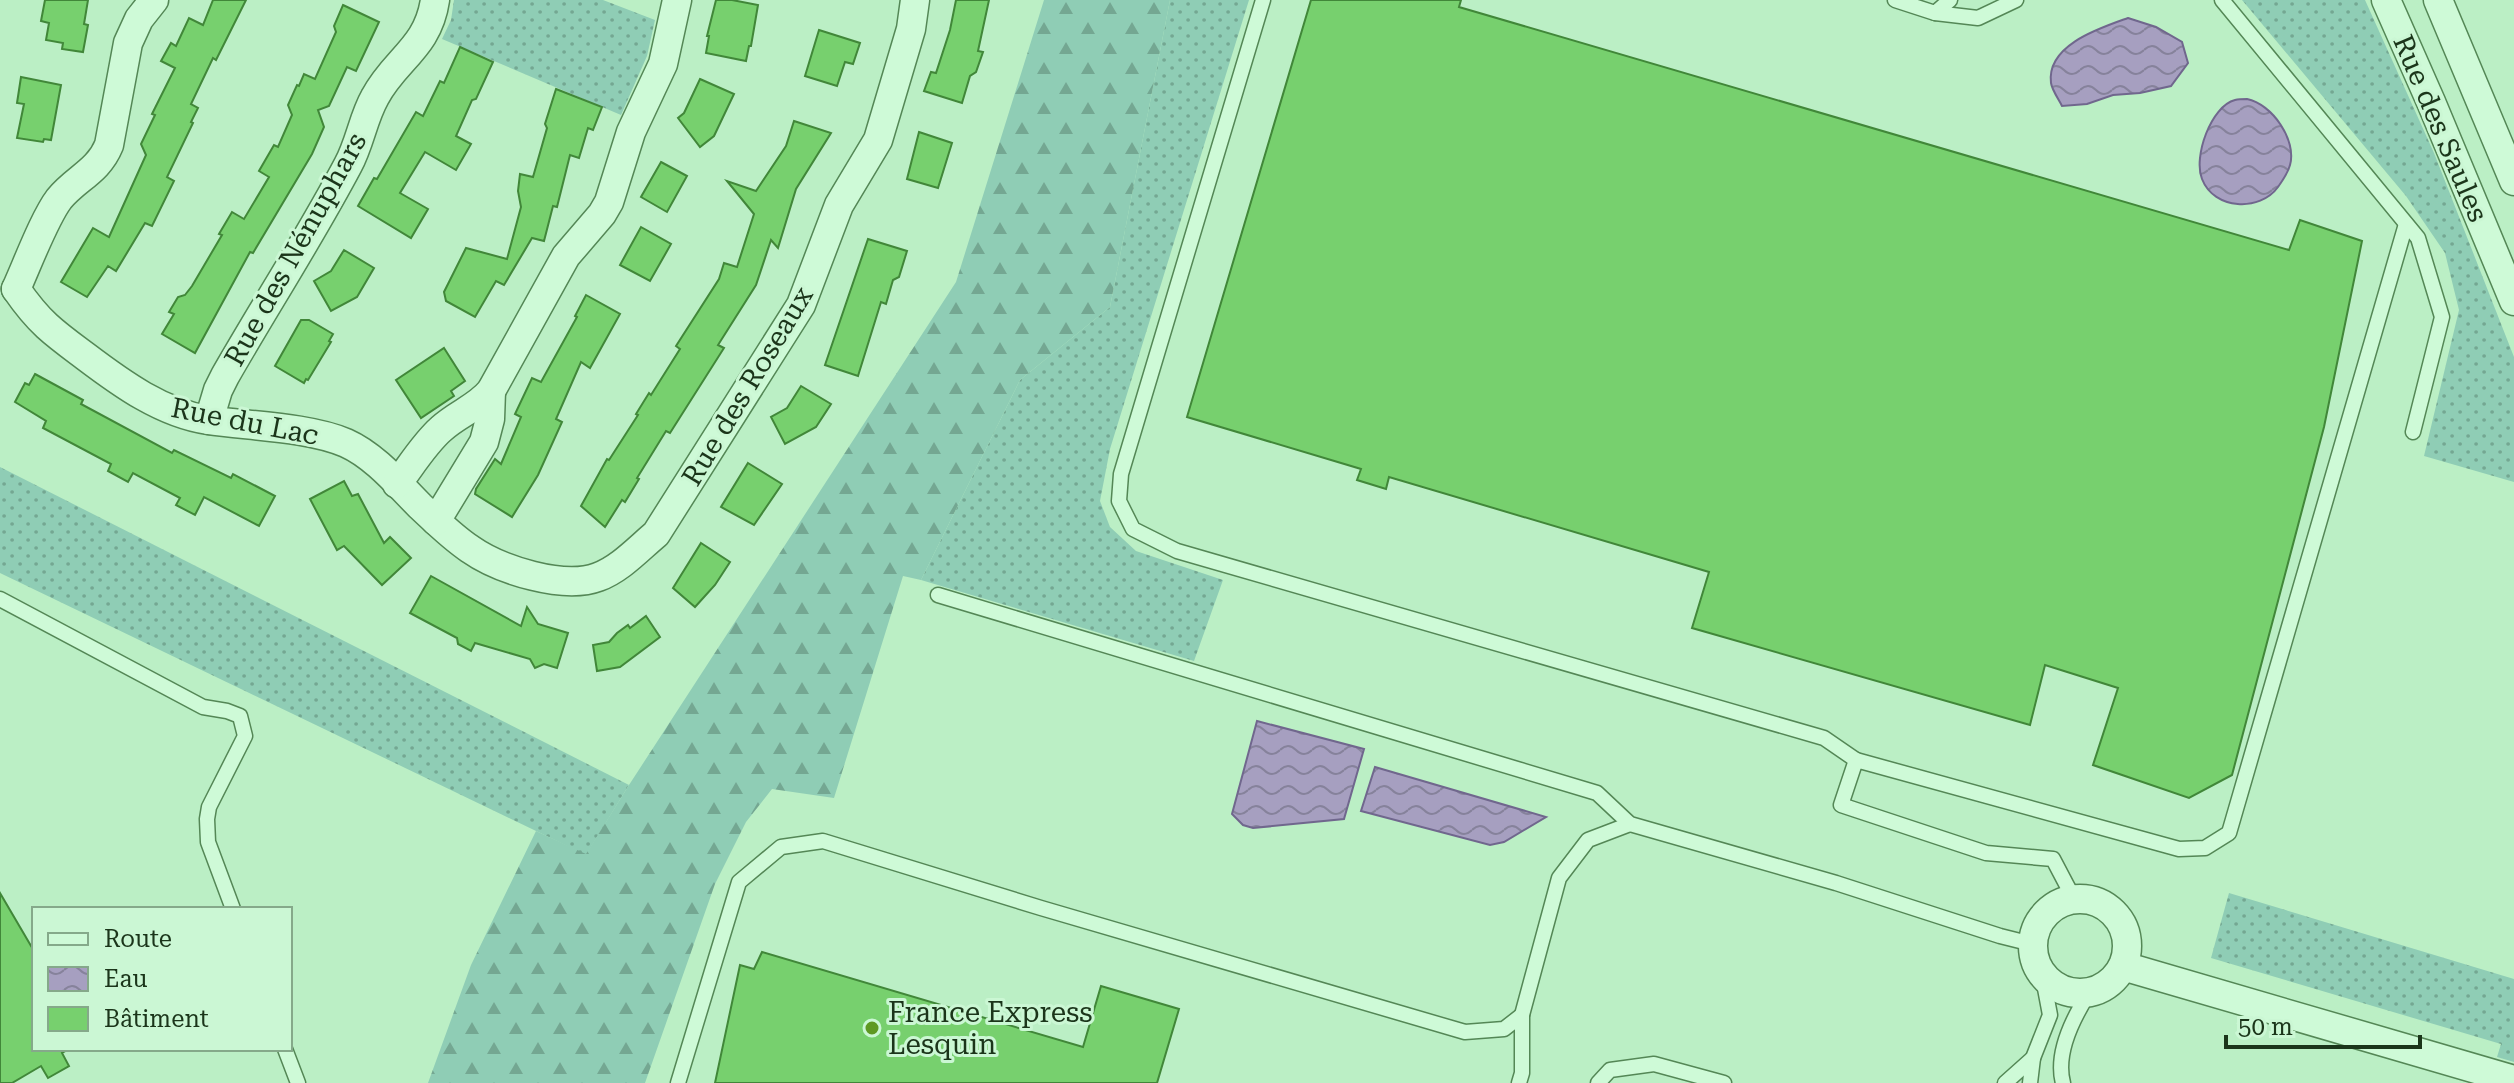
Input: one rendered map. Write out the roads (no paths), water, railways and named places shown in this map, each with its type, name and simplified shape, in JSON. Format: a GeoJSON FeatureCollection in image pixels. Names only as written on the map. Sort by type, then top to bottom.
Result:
{"type":"FeatureCollection","features":[{"type":"Feature","properties":{"kind":"street","name":"Rue du Lac"},"geometry":{"type":"LineString","coordinates":[[154,0],[132,31],[105,155],[55,205],[8,287],[49,328],[115,378],[165,407],[209,420],[274,428],[343,442],[371,459],[436,521]]}},
{"type":"Feature","properties":{"kind":"street","name":"Rue des Nénuphars"},"geometry":{"type":"LineString","coordinates":[[209,420],[225,376],[349,164],[374,97],[424,35],[435,0]]}},
{"type":"Feature","properties":{"kind":"street"},"geometry":{"type":"LineString","coordinates":[[397,484],[434,435],[482,402],[491,391],[566,256],[609,202],[631,132],[663,64],[677,0]]}},
{"type":"Feature","properties":{"kind":"street","name":"Rue des Roseaux"},"geometry":{"type":"LineString","coordinates":[[436,521],[458,541],[487,559],[569,582],[598,577],[614,569],[656,534],[801,305],[839,205],[878,140],[911,29],[915,0]]}},
{"type":"Feature","properties":{"kind":"street","name":"Rue des Saules"},"geometry":{"type":"LineString","coordinates":[[2386,0],[2514,301]]}},
{"type":"Feature","properties":{"kind":"street","name":"Rue des Saules"},"geometry":{"type":"LineString","coordinates":[[2438,0],[2514,181]]}},
{"type":"Feature","properties":{"kind":"street"},"geometry":{"type":"LineString","coordinates":[[436,521],[484,442],[490,419],[491,391]]}},
{"type":"Feature","properties":{"kind":"street"},"geometry":{"type":"LineString","coordinates":[[2074,899],[2099,903],[2118,918],[2127,941],[2123,966],[2110,983],[2089,993],[2064,991],[2043,978],[2034,962],[2032,944],[2036,928],[2045,914],[2058,904],[2074,899]]}},
{"type":"Feature","properties":{"kind":"street"},"geometry":{"type":"LineString","coordinates":[[2123,966],[2514,1080]]}},
{"type":"Feature","properties":{"kind":"lane"},"geometry":{"type":"LineString","coordinates":[[1263,0],[1121,474],[1119,501],[1133,529],[1177,551],[1824,738],[1856,760],[2179,849],[2205,848],[2229,833],[2406,224]]}},
{"type":"Feature","properties":{"kind":"lane"},"geometry":{"type":"LineString","coordinates":[[1895,0],[1935,13],[1978,18],[2016,0]]}},
{"type":"Feature","properties":{"kind":"lane"},"geometry":{"type":"LineString","coordinates":[[1935,13],[1950,0]]}},
{"type":"Feature","properties":{"kind":"lane"},"geometry":{"type":"LineString","coordinates":[[2222,0],[2418,238],[2442,317],[2413,432]]}},
{"type":"Feature","properties":{"kind":"lane"},"geometry":{"type":"LineString","coordinates":[[938,595],[1597,793],[1630,824],[2032,944]]}},
{"type":"Feature","properties":{"kind":"lane"},"geometry":{"type":"LineString","coordinates":[[0,599],[203,707],[240,716],[245,736],[209,807],[207,819],[208,842],[232,907]]}},
{"type":"Feature","properties":{"kind":"lane"},"geometry":{"type":"LineString","coordinates":[[1856,760],[1841,805],[1986,853],[2053,859],[2074,899]]}},
{"type":"Feature","properties":{"kind":"lane"},"geometry":{"type":"LineString","coordinates":[[1519,1083],[1522,1073],[1522,1015],[1559,878],[1588,840],[1630,824]]}},
{"type":"Feature","properties":{"kind":"lane"},"geometry":{"type":"LineString","coordinates":[[678,1083],[739,882],[781,847],[823,841],[1056,913],[1465,1032],[1504,1029],[1522,1015]]}},
{"type":"Feature","properties":{"kind":"lane"},"geometry":{"type":"LineString","coordinates":[[2030,1083],[2033,1058],[2050,1015],[2043,978]]}},
{"type":"Feature","properties":{"kind":"lane"},"geometry":{"type":"LineString","coordinates":[[2063,1083],[2064,1049],[2074,1015],[2089,993]]}},
{"type":"Feature","properties":{"kind":"lane"},"geometry":{"type":"LineString","coordinates":[[286,1051],[298,1083]]}},
{"type":"Feature","properties":{"kind":"lane"},"geometry":{"type":"LineString","coordinates":[[2005,1083],[2033,1058]]}},
{"type":"Feature","properties":{"kind":"lane"},"geometry":{"type":"LineString","coordinates":[[1598,1083],[1610,1070],[1654,1064],[1724,1083]]}},
{"type":"Feature","properties":{"kind":"water"},"geometry":{"type":"Polygon","coordinates":[[[2128,18],[2156,27],[2182,42],[2188,63],[2171,86],[2113,95],[2087,104],[2062,106],[2051,83],[2057,58],[2077,40],[2128,18]]]}},
{"type":"Feature","properties":{"kind":"water"},"geometry":{"type":"Polygon","coordinates":[[[2247,99],[2273,115],[2286,134],[2291,155],[2287,174],[2270,195],[2260,201],[2238,204],[2216,197],[2208,189],[2202,179],[2200,158],[2206,134],[2218,112],[2226,104],[2247,99]]]}},
{"type":"Feature","properties":{"kind":"water"},"geometry":{"type":"Polygon","coordinates":[[[1257,721],[1364,749],[1344,819],[1253,828],[1243,825],[1232,814],[1257,721]]]}},
{"type":"Feature","properties":{"kind":"water"},"geometry":{"type":"Polygon","coordinates":[[[1375,767],[1546,817],[1504,842],[1490,845],[1361,811],[1375,767]]]}},
{"type":"Feature","properties":{"kind":"place","name":"France Express Lesquin"},"geometry":{"type":"Point","coordinates":[872,1028]}}]}
